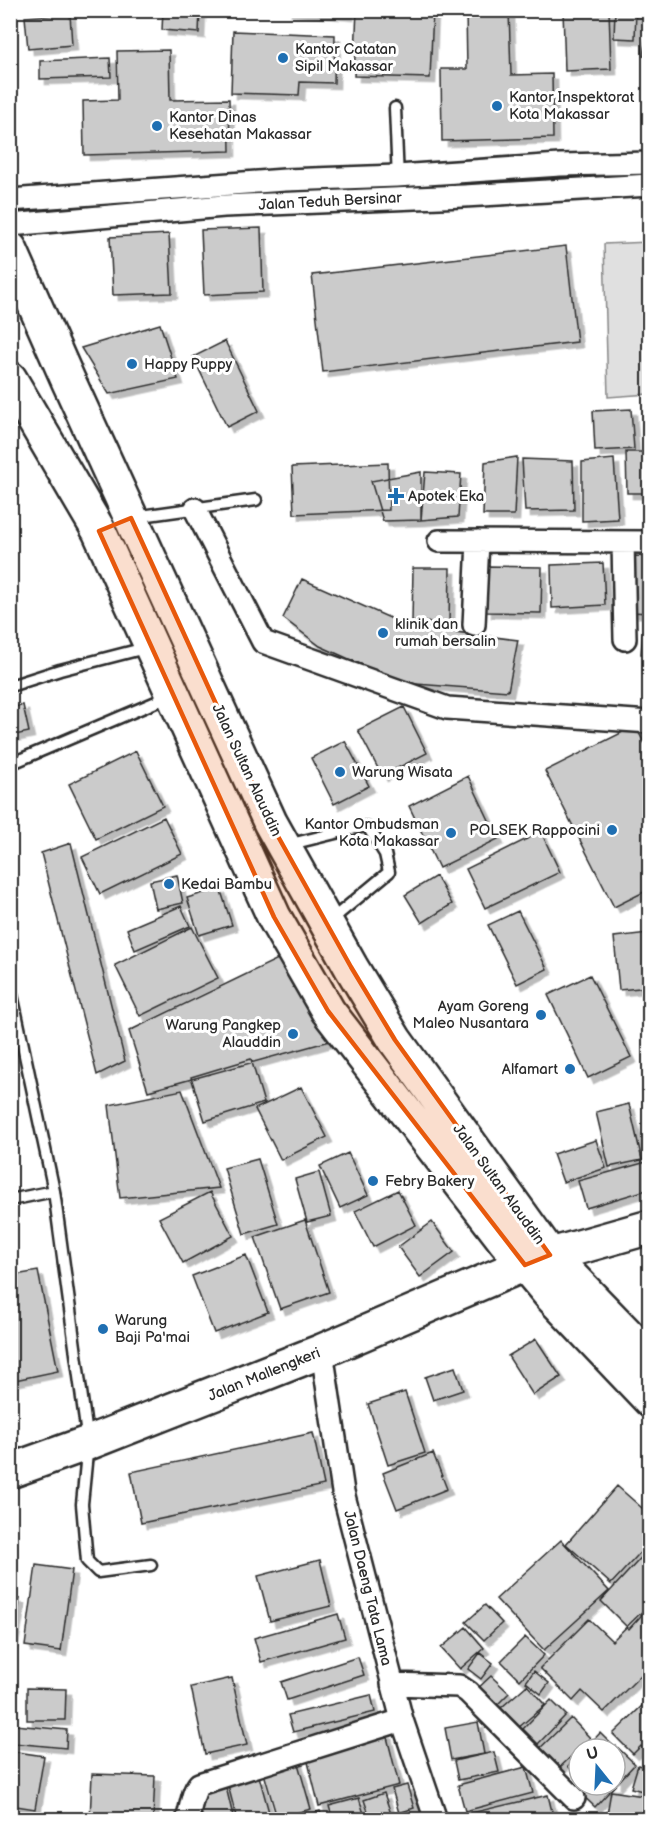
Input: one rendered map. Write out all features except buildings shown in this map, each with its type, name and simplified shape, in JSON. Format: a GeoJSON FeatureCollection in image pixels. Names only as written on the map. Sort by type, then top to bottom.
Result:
{"type":"FeatureCollection","features":[{"type":"Feature","properties":{"kind":"main road","name":"Jalan Sultan Alauddin"},"geometry":{"type":"LineString","coordinates":[[10,249],[270,822],[395,1040],[552,1297],[650,1400]]}},
{"type":"Feature","properties":{"kind":"main road","name":"Jalan Sultan Alauddin"},"geometry":{"type":"LineString","coordinates":[[10,379],[99,531],[274,917],[328,1011],[530,1263],[650,1358]]}},
{"type":"Feature","properties":{"kind":"main road"},"geometry":{"type":"LineString","coordinates":[[99,531],[131,518]]}},
{"type":"Feature","properties":{"kind":"main road","name":"Jalan Mallengkeri"},"geometry":{"type":"LineString","coordinates":[[10,1471],[88,1443],[322,1351],[530,1263],[650,1227]]}},
{"type":"Feature","properties":{"kind":"street","name":"Jalan Teduh Bersinar"},"geometry":{"type":"LineString","coordinates":[[10,200],[224,184],[560,165],[650,163]]}},
{"type":"Feature","properties":{"kind":"street"},"geometry":{"type":"LineString","coordinates":[[224,184],[224,206]]}},
{"type":"Feature","properties":{"kind":"street","name":"Jalan Teduh Bersinar"},"geometry":{"type":"LineString","coordinates":[[10,225],[224,206],[464,196],[650,185]]}},
{"type":"Feature","properties":{"kind":"street"},"geometry":{"type":"LineString","coordinates":[[195,509],[263,642],[447,708],[650,722]]}},
{"type":"Feature","properties":{"kind":"street"},"geometry":{"type":"LineString","coordinates":[[439,541],[650,542]]}},
{"type":"Feature","properties":{"kind":"street"},"geometry":{"type":"LineString","coordinates":[[474,625],[478,541]]}},
{"type":"Feature","properties":{"kind":"street"},"geometry":{"type":"LineString","coordinates":[[622,542],[625,639]]}},
{"type":"Feature","properties":{"kind":"street","name":"Jalan Daeng Tata Lama"},"geometry":{"type":"LineString","coordinates":[[322,1351],[343,1491],[402,1720],[436,1820]]}},
{"type":"Feature","properties":{"kind":"street"},"geometry":{"type":"LineString","coordinates":[[392,1684],[459,1686],[468,1692],[574,1798]]}},
{"type":"Feature","properties":{"kind":"street"},"geometry":{"type":"LineString","coordinates":[[187,1820],[193,1804],[195,1789],[199,1784],[402,1720]]}},
{"type":"Feature","properties":{"kind":"lane"},"geometry":{"type":"LineString","coordinates":[[394,108],[398,198]]}},
{"type":"Feature","properties":{"kind":"lane"},"geometry":{"type":"LineString","coordinates":[[131,518],[256,500]]}},
{"type":"Feature","properties":{"kind":"lane"},"geometry":{"type":"LineString","coordinates":[[10,686],[151,646]]}},
{"type":"Feature","properties":{"kind":"lane"},"geometry":{"type":"LineString","coordinates":[[10,764],[173,695]]}},
{"type":"Feature","properties":{"kind":"lane"},"geometry":{"type":"LineString","coordinates":[[284,846],[368,827],[386,854],[389,872],[327,924]]}},
{"type":"Feature","properties":{"kind":"lane"},"geometry":{"type":"LineString","coordinates":[[10,985],[54,1191],[88,1443],[82,1504],[87,1561],[98,1572],[150,1564]]}},
{"type":"Feature","properties":{"kind":"lane"},"geometry":{"type":"LineString","coordinates":[[10,1200],[54,1191]]}},
{"type":"Feature","properties":{"kind":"highlighted area"},"geometry":{"type":"Polygon","coordinates":[[[131,518],[270,822],[351,967],[395,1040],[550,1255],[525,1265],[328,1011],[274,917],[99,531],[131,518]]]}},
{"type":"Feature","properties":{"kind":"shaded area"},"geometry":{"type":"Polygon","coordinates":[[[649,242],[649,394],[608,397],[604,244],[649,242]]]}},
{"type":"Feature","properties":{"kind":"place","name":"Kantor Catatan Sipil Makassar"},"geometry":{"type":"Point","coordinates":[283,58]}},
{"type":"Feature","properties":{"kind":"place","name":"Kantor Inspektorat Kota Makassar"},"geometry":{"type":"Point","coordinates":[497,106]}},
{"type":"Feature","properties":{"kind":"place","name":"Kantor Dinas Kesehatan Makassar"},"geometry":{"type":"Point","coordinates":[157,126]}},
{"type":"Feature","properties":{"kind":"place","name":"Happy Puppy"},"geometry":{"type":"Point","coordinates":[132,364]}},
{"type":"Feature","properties":{"kind":"place","name":"Apotek Eka"},"geometry":{"type":"Point","coordinates":[396,496]}},
{"type":"Feature","properties":{"kind":"place","name":"klinik dan rumah bersalin"},"geometry":{"type":"Point","coordinates":[383,633]}},
{"type":"Feature","properties":{"kind":"place","name":"Warung Wisata"},"geometry":{"type":"Point","coordinates":[340,772]}},
{"type":"Feature","properties":{"kind":"place","name":"POLSEK Rappocini"},"geometry":{"type":"Point","coordinates":[612,830]}},
{"type":"Feature","properties":{"kind":"place","name":"Kantor Ombudsman Kota Makassar"},"geometry":{"type":"Point","coordinates":[451,833]}},
{"type":"Feature","properties":{"kind":"place","name":"Kedai Bambu"},"geometry":{"type":"Point","coordinates":[169,884]}},
{"type":"Feature","properties":{"kind":"place","name":"Ayam Goreng Maleo Nusantara"},"geometry":{"type":"Point","coordinates":[541,1015]}},
{"type":"Feature","properties":{"kind":"place","name":"Warung Pangkep Alauddin"},"geometry":{"type":"Point","coordinates":[293,1034]}},
{"type":"Feature","properties":{"kind":"place","name":"Alfamart"},"geometry":{"type":"Point","coordinates":[570,1069]}},
{"type":"Feature","properties":{"kind":"place","name":"Febry Bakery"},"geometry":{"type":"Point","coordinates":[373,1181]}},
{"type":"Feature","properties":{"kind":"place","name":"Warung Baji Pa'mai"},"geometry":{"type":"Point","coordinates":[103,1329]}}]}
